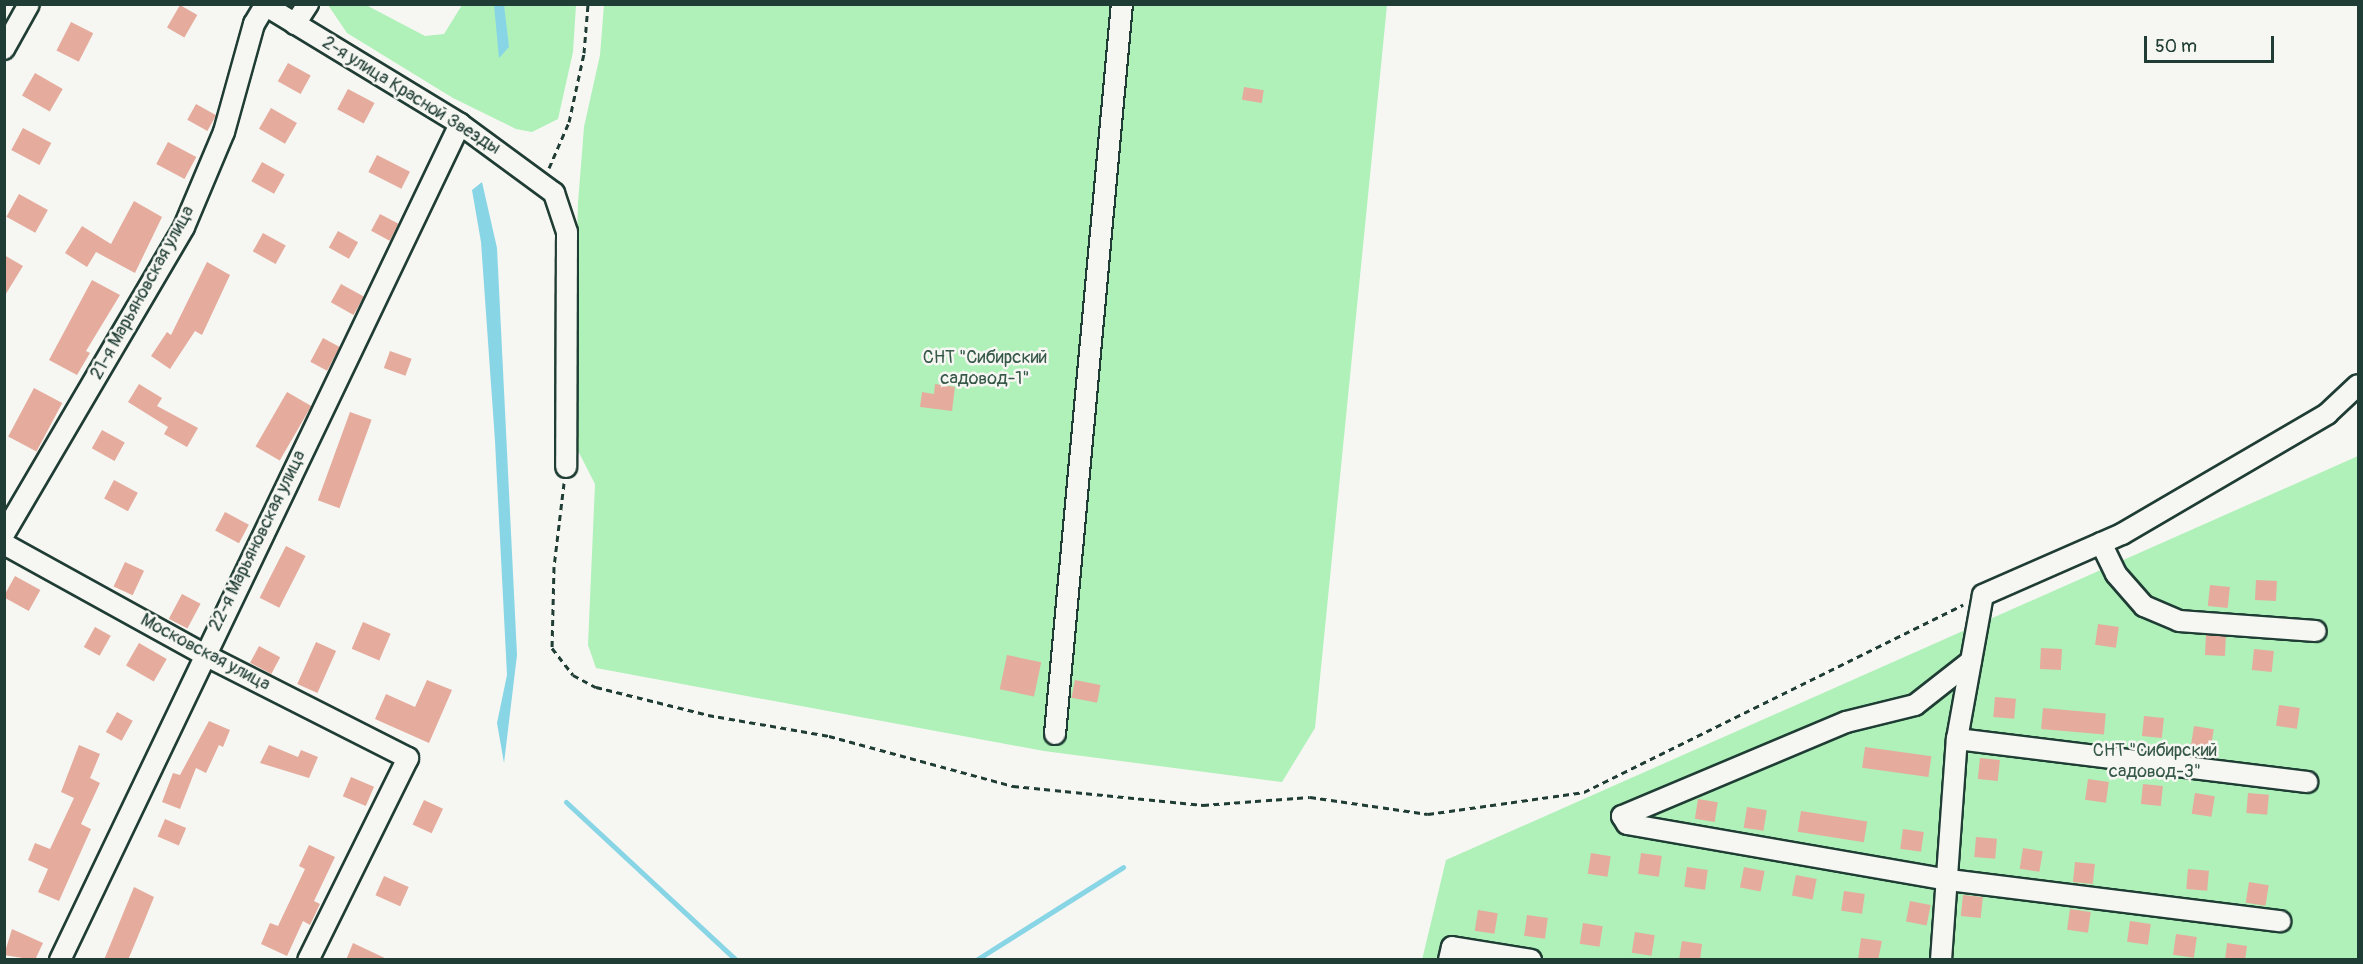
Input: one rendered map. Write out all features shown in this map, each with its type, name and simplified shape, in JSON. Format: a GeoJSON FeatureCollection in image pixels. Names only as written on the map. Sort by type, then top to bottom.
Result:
{"type":"FeatureCollection","features":[{"type":"Feature","properties":{"kind":"street"},"geometry":{"type":"LineString","coordinates":[[4,49],[29,4]]}},
{"type":"Feature","properties":{"kind":"street"},"geometry":{"type":"LineString","coordinates":[[295,24],[308,4]]}},
{"type":"Feature","properties":{"kind":"street"},"geometry":{"type":"LineString","coordinates":[[1055,734],[1122,4]]}},
{"type":"Feature","properties":{"kind":"street","name":"2-я улица Красной Звезды"},"geometry":{"type":"LineString","coordinates":[[264,5],[460,124],[548,187]]}},
{"type":"Feature","properties":{"kind":"street","name":"21-я Марьяновская улица"},"geometry":{"type":"LineString","coordinates":[[4,534],[184,226],[224,132],[254,24],[264,5]]}},
{"type":"Feature","properties":{"kind":"street","name":"22-я Марьяновская улица"},"geometry":{"type":"LineString","coordinates":[[60,960],[203,654],[460,124]]}},
{"type":"Feature","properties":{"kind":"street"},"geometry":{"type":"LineString","coordinates":[[548,187],[567,232],[566,467]]}},
{"type":"Feature","properties":{"kind":"street"},"geometry":{"type":"LineString","coordinates":[[1941,960],[1949,880],[1957,739],[1983,595],[2101,543],[2327,414],[2358,385]]}},
{"type":"Feature","properties":{"kind":"street"},"geometry":{"type":"LineString","coordinates":[[2101,543],[2116,574],[2144,606],[2179,621],[2316,631]]}},
{"type":"Feature","properties":{"kind":"street","name":"Московская улица"},"geometry":{"type":"LineString","coordinates":[[4,544],[203,654],[408,758],[308,960]]}},
{"type":"Feature","properties":{"kind":"street"},"geometry":{"type":"LineString","coordinates":[[1971,661],[1915,705],[1846,722],[1622,816],[1627,824],[1949,880],[2280,921]]}},
{"type":"Feature","properties":{"kind":"street"},"geometry":{"type":"LineString","coordinates":[[1957,739],[2307,782]]}},
{"type":"Feature","properties":{"kind":"street"},"geometry":{"type":"LineString","coordinates":[[1449,960],[1452,947],[1531,960]]}},
{"type":"Feature","properties":{"kind":"path"},"geometry":{"type":"LineString","coordinates":[[548,187],[569,122],[584,53],[588,4]]}},
{"type":"Feature","properties":{"kind":"path"},"geometry":{"type":"LineString","coordinates":[[566,467],[554,567],[552,648],[573,675],[596,687],[708,715],[829,736],[1013,786],[1203,806],[1310,797],[1428,814],[1584,792],[1983,595]]}},
{"type":"Feature","properties":{"kind":"green space"},"geometry":{"type":"Polygon","coordinates":[[[328,5],[366,5],[425,36],[444,34],[462,5],[576,5],[573,52],[558,119],[532,132],[516,129],[453,98],[347,33],[328,5]]]}},
{"type":"Feature","properties":{"kind":"green space","name":"СНТ \"Сибирский садовод-1\""},"geometry":{"type":"Polygon","coordinates":[[[604,5],[1387,5],[1315,728],[1282,782],[1044,751],[596,668],[588,645],[595,484],[571,437],[578,203],[584,127],[600,55],[604,5]]]}},
{"type":"Feature","properties":{"kind":"green space","name":"СНТ \"Сибирский садовод-3\""},"geometry":{"type":"Polygon","coordinates":[[[2358,456],[2358,959],[1422,960],[1446,860],[2358,456]]]}},
{"type":"Feature","properties":{"kind":"water"},"geometry":{"type":"Polygon","coordinates":[[[494,5],[504,5],[509,47],[499,58],[494,5]]]}},
{"type":"Feature","properties":{"kind":"water"},"geometry":{"type":"Polygon","coordinates":[[[482,182],[497,248],[517,655],[504,763],[497,723],[507,675],[495,441],[481,242],[472,190],[482,182]]]}},
{"type":"Feature","properties":{"kind":"building"},"geometry":{"type":"Polygon","coordinates":[[[180,5],[197,15],[184,38],[167,28],[180,5]]]}},
{"type":"Feature","properties":{"kind":"building"},"geometry":{"type":"Polygon","coordinates":[[[71,22],[93,33],[79,62],[56,51],[71,22]]]}},
{"type":"Feature","properties":{"kind":"building"},"geometry":{"type":"Polygon","coordinates":[[[288,63],[311,76],[301,94],[278,81],[288,63]]]}},
{"type":"Feature","properties":{"kind":"building"},"geometry":{"type":"Polygon","coordinates":[[[35,73],[63,89],[50,112],[22,96],[35,73]]]}},
{"type":"Feature","properties":{"kind":"building"},"geometry":{"type":"Polygon","coordinates":[[[1244,87],[1264,90],[1262,103],[1242,100],[1244,87]]]}},
{"type":"Feature","properties":{"kind":"building"},"geometry":{"type":"Polygon","coordinates":[[[348,89],[374,103],[364,123],[337,109],[348,89]]]}},
{"type":"Feature","properties":{"kind":"building"},"geometry":{"type":"Polygon","coordinates":[[[196,104],[216,115],[207,131],[187,120],[196,104]]]}},
{"type":"Feature","properties":{"kind":"building"},"geometry":{"type":"Polygon","coordinates":[[[271,108],[297,123],[285,144],[259,129],[271,108]]]}},
{"type":"Feature","properties":{"kind":"building"},"geometry":{"type":"Polygon","coordinates":[[[23,128],[51,143],[40,165],[11,150],[23,128]]]}},
{"type":"Feature","properties":{"kind":"building"},"geometry":{"type":"Polygon","coordinates":[[[168,142],[196,157],[185,179],[156,164],[168,142]]]}},
{"type":"Feature","properties":{"kind":"building"},"geometry":{"type":"Polygon","coordinates":[[[377,155],[410,172],[401,189],[368,172],[377,155]]]}},
{"type":"Feature","properties":{"kind":"building"},"geometry":{"type":"Polygon","coordinates":[[[262,162],[285,175],[274,194],[251,181],[262,162]]]}},
{"type":"Feature","properties":{"kind":"building"},"geometry":{"type":"Polygon","coordinates":[[[19,194],[48,210],[35,233],[6,217],[19,194]]]}},
{"type":"Feature","properties":{"kind":"building"},"geometry":{"type":"Polygon","coordinates":[[[134,201],[162,217],[135,273],[96,252],[87,267],[65,253],[82,226],[111,244],[134,201]]]}},
{"type":"Feature","properties":{"kind":"building"},"geometry":{"type":"Polygon","coordinates":[[[380,214],[399,224],[390,241],[371,231],[380,214]]]}},
{"type":"Feature","properties":{"kind":"building"},"geometry":{"type":"Polygon","coordinates":[[[338,231],[358,242],[349,259],[329,248],[338,231]]]}},
{"type":"Feature","properties":{"kind":"building"},"geometry":{"type":"Polygon","coordinates":[[[263,233],[286,246],[276,264],[253,251],[263,233]]]}},
{"type":"Feature","properties":{"kind":"building"},"geometry":{"type":"Polygon","coordinates":[[[4,255],[23,266],[4,297],[4,255]]]}},
{"type":"Feature","properties":{"kind":"building"},"geometry":{"type":"Polygon","coordinates":[[[207,262],[230,275],[202,335],[195,331],[170,369],[151,356],[167,332],[171,335],[207,262]]]}},
{"type":"Feature","properties":{"kind":"building"},"geometry":{"type":"Polygon","coordinates":[[[92,280],[120,295],[86,351],[90,353],[77,375],[49,360],[92,280]]]}},
{"type":"Feature","properties":{"kind":"building"},"geometry":{"type":"Polygon","coordinates":[[[341,284],[364,297],[354,315],[331,302],[341,284]]]}},
{"type":"Feature","properties":{"kind":"building"},"geometry":{"type":"Polygon","coordinates":[[[323,338],[340,347],[327,371],[310,362],[323,338]]]}},
{"type":"Feature","properties":{"kind":"building"},"geometry":{"type":"Polygon","coordinates":[[[390,351],[412,359],[405,376],[384,368],[390,351]]]}},
{"type":"Feature","properties":{"kind":"building"},"geometry":{"type":"Polygon","coordinates":[[[139,384],[162,398],[157,406],[198,428],[187,447],[164,434],[168,427],[128,402],[139,384]]]}},
{"type":"Feature","properties":{"kind":"building"},"geometry":{"type":"Polygon","coordinates":[[[935,384],[955,387],[952,411],[920,407],[922,392],[934,394],[935,384]]]}},
{"type":"Feature","properties":{"kind":"building"},"geometry":{"type":"Polygon","coordinates":[[[34,388],[62,403],[36,452],[8,437],[34,388]]]}},
{"type":"Feature","properties":{"kind":"building"},"geometry":{"type":"Polygon","coordinates":[[[287,392],[311,406],[280,461],[256,447],[287,392]]]}},
{"type":"Feature","properties":{"kind":"building"},"geometry":{"type":"Polygon","coordinates":[[[350,412],[372,420],[339,508],[318,500],[350,412]]]}},
{"type":"Feature","properties":{"kind":"building"},"geometry":{"type":"Polygon","coordinates":[[[102,430],[125,443],[115,461],[92,448],[102,430]]]}},
{"type":"Feature","properties":{"kind":"building"},"geometry":{"type":"Polygon","coordinates":[[[114,480],[138,493],[128,511],[104,499],[114,480]]]}},
{"type":"Feature","properties":{"kind":"building"},"geometry":{"type":"Polygon","coordinates":[[[225,512],[249,525],[239,543],[215,531],[225,512]]]}},
{"type":"Feature","properties":{"kind":"building"},"geometry":{"type":"Polygon","coordinates":[[[286,546],[306,556],[279,608],[260,598],[286,546]]]}},
{"type":"Feature","properties":{"kind":"building"},"geometry":{"type":"Polygon","coordinates":[[[125,562],[144,571],[133,595],[114,586],[125,562]]]}},
{"type":"Feature","properties":{"kind":"building"},"geometry":{"type":"Polygon","coordinates":[[[15,576],[40,590],[29,611],[4,597],[15,576]]]}},
{"type":"Feature","properties":{"kind":"building"},"geometry":{"type":"Polygon","coordinates":[[[2256,580],[2277,581],[2276,601],[2255,600],[2256,580]]]}},
{"type":"Feature","properties":{"kind":"building"},"geometry":{"type":"Polygon","coordinates":[[[2210,585],[2230,587],[2228,608],[2208,606],[2210,585]]]}},
{"type":"Feature","properties":{"kind":"building"},"geometry":{"type":"Polygon","coordinates":[[[182,594],[201,604],[187,629],[169,619],[182,594]]]}},
{"type":"Feature","properties":{"kind":"building"},"geometry":{"type":"Polygon","coordinates":[[[363,622],[391,634],[379,660],[352,649],[363,622]]]}},
{"type":"Feature","properties":{"kind":"building"},"geometry":{"type":"Polygon","coordinates":[[[2098,624],[2119,627],[2116,648],[2095,645],[2098,624]]]}},
{"type":"Feature","properties":{"kind":"building"},"geometry":{"type":"Polygon","coordinates":[[[95,627],[111,636],[100,656],[84,647],[95,627]]]}},
{"type":"Feature","properties":{"kind":"building"},"geometry":{"type":"Polygon","coordinates":[[[2206,635],[2226,636],[2225,656],[2205,655],[2206,635]]]}},
{"type":"Feature","properties":{"kind":"building"},"geometry":{"type":"Polygon","coordinates":[[[316,642],[336,651],[317,693],[297,684],[316,642]]]}},
{"type":"Feature","properties":{"kind":"building"},"geometry":{"type":"Polygon","coordinates":[[[139,643],[167,659],[154,682],[126,666],[139,643]]]}},
{"type":"Feature","properties":{"kind":"building"},"geometry":{"type":"Polygon","coordinates":[[[259,646],[280,657],[271,674],[250,663],[259,646]]]}},
{"type":"Feature","properties":{"kind":"building"},"geometry":{"type":"Polygon","coordinates":[[[2041,648],[2062,649],[2061,670],[2040,669],[2041,648]]]}},
{"type":"Feature","properties":{"kind":"building"},"geometry":{"type":"Polygon","coordinates":[[[2254,649],[2274,651],[2272,672],[2252,670],[2254,649]]]}},
{"type":"Feature","properties":{"kind":"building"},"geometry":{"type":"Polygon","coordinates":[[[1007,655],[1041,662],[1034,697],[1000,689],[1007,655]]]}},
{"type":"Feature","properties":{"kind":"building"},"geometry":{"type":"Polygon","coordinates":[[[427,680],[452,690],[429,743],[375,719],[386,694],[415,707],[427,680]]]}},
{"type":"Feature","properties":{"kind":"building"},"geometry":{"type":"Polygon","coordinates":[[[1075,680],[1101,685],[1097,703],[1072,698],[1075,680]]]}},
{"type":"Feature","properties":{"kind":"building"},"geometry":{"type":"Polygon","coordinates":[[[1995,697],[2016,699],[2014,719],[1993,717],[1995,697]]]}},
{"type":"Feature","properties":{"kind":"building"},"geometry":{"type":"Polygon","coordinates":[[[2279,705],[2300,708],[2297,729],[2276,726],[2279,705]]]}},
{"type":"Feature","properties":{"kind":"building"},"geometry":{"type":"Polygon","coordinates":[[[2043,708],[2106,713],[2104,734],[2041,729],[2043,708]]]}},
{"type":"Feature","properties":{"kind":"building"},"geometry":{"type":"Polygon","coordinates":[[[117,712],[133,721],[122,741],[106,732],[117,712]]]}},
{"type":"Feature","properties":{"kind":"building"},"geometry":{"type":"Polygon","coordinates":[[[2144,716],[2164,718],[2162,738],[2142,736],[2144,716]]]}},
{"type":"Feature","properties":{"kind":"building"},"geometry":{"type":"Polygon","coordinates":[[[209,721],[230,730],[223,747],[219,745],[206,773],[196,768],[180,809],[162,802],[173,773],[180,775],[209,721]]]}},
{"type":"Feature","properties":{"kind":"building"},"geometry":{"type":"Polygon","coordinates":[[[2194,726],[2214,729],[2210,750],[2191,747],[2194,726]]]}},
{"type":"Feature","properties":{"kind":"building"},"geometry":{"type":"Polygon","coordinates":[[[79,745],[100,754],[90,778],[100,783],[81,824],[91,829],[59,901],[38,892],[48,869],[28,860],[35,843],[50,849],[74,798],[61,792],[79,745]]]}},
{"type":"Feature","properties":{"kind":"building"},"geometry":{"type":"Polygon","coordinates":[[[269,745],[298,757],[301,750],[318,757],[309,778],[260,763],[269,745]]]}},
{"type":"Feature","properties":{"kind":"building"},"geometry":{"type":"Polygon","coordinates":[[[1865,747],[1931,756],[1928,777],[1862,768],[1865,747]]]}},
{"type":"Feature","properties":{"kind":"building"},"geometry":{"type":"Polygon","coordinates":[[[1980,758],[2000,760],[1998,781],[1978,779],[1980,758]]]}},
{"type":"Feature","properties":{"kind":"building"},"geometry":{"type":"Polygon","coordinates":[[[351,777],[374,787],[366,806],[343,796],[351,777]]]}},
{"type":"Feature","properties":{"kind":"building"},"geometry":{"type":"Polygon","coordinates":[[[2088,779],[2109,782],[2106,803],[2085,800],[2088,779]]]}},
{"type":"Feature","properties":{"kind":"building"},"geometry":{"type":"Polygon","coordinates":[[[2143,784],[2163,786],[2161,806],[2141,804],[2143,784]]]}},
{"type":"Feature","properties":{"kind":"building"},"geometry":{"type":"Polygon","coordinates":[[[2195,793],[2215,796],[2211,817],[2192,814],[2195,793]]]}},
{"type":"Feature","properties":{"kind":"building"},"geometry":{"type":"Polygon","coordinates":[[[2248,793],[2269,795],[2267,815],[2246,813],[2248,793]]]}},
{"type":"Feature","properties":{"kind":"building"},"geometry":{"type":"Polygon","coordinates":[[[1698,799],[1718,802],[1715,822],[1695,819],[1698,799]]]}},
{"type":"Feature","properties":{"kind":"building"},"geometry":{"type":"Polygon","coordinates":[[[424,800],[443,809],[432,833],[413,824],[424,800]]]}},
{"type":"Feature","properties":{"kind":"building"},"geometry":{"type":"Polygon","coordinates":[[[1747,807],[1767,810],[1763,831],[1744,828],[1747,807]]]}},
{"type":"Feature","properties":{"kind":"building"},"geometry":{"type":"Polygon","coordinates":[[[1801,811],[1867,821],[1864,842],[1798,832],[1801,811]]]}},
{"type":"Feature","properties":{"kind":"building"},"geometry":{"type":"Polygon","coordinates":[[[165,819],[186,828],[179,845],[158,836],[165,819]]]}},
{"type":"Feature","properties":{"kind":"building"},"geometry":{"type":"Polygon","coordinates":[[[1903,829],[1924,832],[1921,852],[1900,849],[1903,829]]]}},
{"type":"Feature","properties":{"kind":"building"},"geometry":{"type":"Polygon","coordinates":[[[1976,837],[1997,839],[1995,859],[1974,857],[1976,837]]]}},
{"type":"Feature","properties":{"kind":"building"},"geometry":{"type":"Polygon","coordinates":[[[309,845],[335,857],[314,901],[320,904],[310,925],[303,921],[287,956],[261,944],[270,923],[278,926],[305,869],[299,866],[309,845]]]}},
{"type":"Feature","properties":{"kind":"building"},"geometry":{"type":"Polygon","coordinates":[[[2023,848],[2043,851],[2039,872],[2020,869],[2023,848]]]}},
{"type":"Feature","properties":{"kind":"building"},"geometry":{"type":"Polygon","coordinates":[[[1591,853],[1611,856],[1607,877],[1588,874],[1591,853]]]}},
{"type":"Feature","properties":{"kind":"building"},"geometry":{"type":"Polygon","coordinates":[[[1641,853],[1662,856],[1659,877],[1638,874],[1641,853]]]}},
{"type":"Feature","properties":{"kind":"building"},"geometry":{"type":"Polygon","coordinates":[[[2075,862],[2095,864],[2093,884],[2073,882],[2075,862]]]}},
{"type":"Feature","properties":{"kind":"building"},"geometry":{"type":"Polygon","coordinates":[[[1687,867],[1708,870],[1705,890],[1684,887],[1687,867]]]}},
{"type":"Feature","properties":{"kind":"building"},"geometry":{"type":"Polygon","coordinates":[[[1744,867],[1765,871],[1761,892],[1740,888],[1744,867]]]}},
{"type":"Feature","properties":{"kind":"building"},"geometry":{"type":"Polygon","coordinates":[[[2188,869],[2209,871],[2207,891],[2186,889],[2188,869]]]}},
{"type":"Feature","properties":{"kind":"building"},"geometry":{"type":"Polygon","coordinates":[[[1796,875],[1817,879],[1813,900],[1792,896],[1796,875]]]}},
{"type":"Feature","properties":{"kind":"building"},"geometry":{"type":"Polygon","coordinates":[[[384,876],[409,887],[400,906],[375,895],[384,876]]]}},
{"type":"Feature","properties":{"kind":"building"},"geometry":{"type":"Polygon","coordinates":[[[2249,882],[2269,885],[2265,906],[2246,903],[2249,882]]]}},
{"type":"Feature","properties":{"kind":"building"},"geometry":{"type":"Polygon","coordinates":[[[134,887],[154,897],[141,929],[128,960],[104,960],[134,887]]]}},
{"type":"Feature","properties":{"kind":"building"},"geometry":{"type":"Polygon","coordinates":[[[1844,891],[1865,894],[1862,914],[1841,911],[1844,891]]]}},
{"type":"Feature","properties":{"kind":"building"},"geometry":{"type":"Polygon","coordinates":[[[1963,895],[1983,897],[1981,918],[1961,916],[1963,895]]]}},
{"type":"Feature","properties":{"kind":"building"},"geometry":{"type":"Polygon","coordinates":[[[1910,901],[1931,905],[1927,926],[1906,922],[1910,901]]]}},
{"type":"Feature","properties":{"kind":"building"},"geometry":{"type":"Polygon","coordinates":[[[2070,909],[2091,912],[2088,933],[2067,930],[2070,909]]]}},
{"type":"Feature","properties":{"kind":"building"},"geometry":{"type":"Polygon","coordinates":[[[1478,910],[1498,913],[1494,934],[1475,931],[1478,910]]]}},
{"type":"Feature","properties":{"kind":"building"},"geometry":{"type":"Polygon","coordinates":[[[1527,915],[1548,918],[1545,939],[1524,936],[1527,915]]]}},
{"type":"Feature","properties":{"kind":"building"},"geometry":{"type":"Polygon","coordinates":[[[2130,921],[2151,924],[2148,945],[2127,942],[2130,921]]]}},
{"type":"Feature","properties":{"kind":"building"},"geometry":{"type":"Polygon","coordinates":[[[1583,923],[1603,926],[1599,947],[1580,944],[1583,923]]]}},
{"type":"Feature","properties":{"kind":"building"},"geometry":{"type":"Polygon","coordinates":[[[12,929],[43,943],[35,960],[4,955],[12,929]]]}},
{"type":"Feature","properties":{"kind":"building"},"geometry":{"type":"Polygon","coordinates":[[[1635,932],[1655,935],[1651,956],[1632,953],[1635,932]]]}},
{"type":"Feature","properties":{"kind":"building"},"geometry":{"type":"Polygon","coordinates":[[[2176,934],[2197,937],[2194,958],[2173,955],[2176,934]]]}},
{"type":"Feature","properties":{"kind":"building"},"geometry":{"type":"Polygon","coordinates":[[[1861,938],[1882,941],[1878,960],[1858,960],[1861,938]]]}},
{"type":"Feature","properties":{"kind":"building"},"geometry":{"type":"Polygon","coordinates":[[[1682,941],[1702,944],[1700,960],[1679,960],[1682,941]]]}},
{"type":"Feature","properties":{"kind":"building"},"geometry":{"type":"Polygon","coordinates":[[[353,943],[389,960],[346,960],[353,943]]]}},
{"type":"Feature","properties":{"kind":"building"},"geometry":{"type":"Polygon","coordinates":[[[2227,943],[2247,946],[2245,960],[2225,960],[2227,943]]]}},
{"type":"Feature","properties":{"kind":"waterway"},"geometry":{"type":"LineString","coordinates":[[566,802],[736,960]]}},
{"type":"Feature","properties":{"kind":"waterway"},"geometry":{"type":"LineString","coordinates":[[976,960],[1123,867]]}}]}
